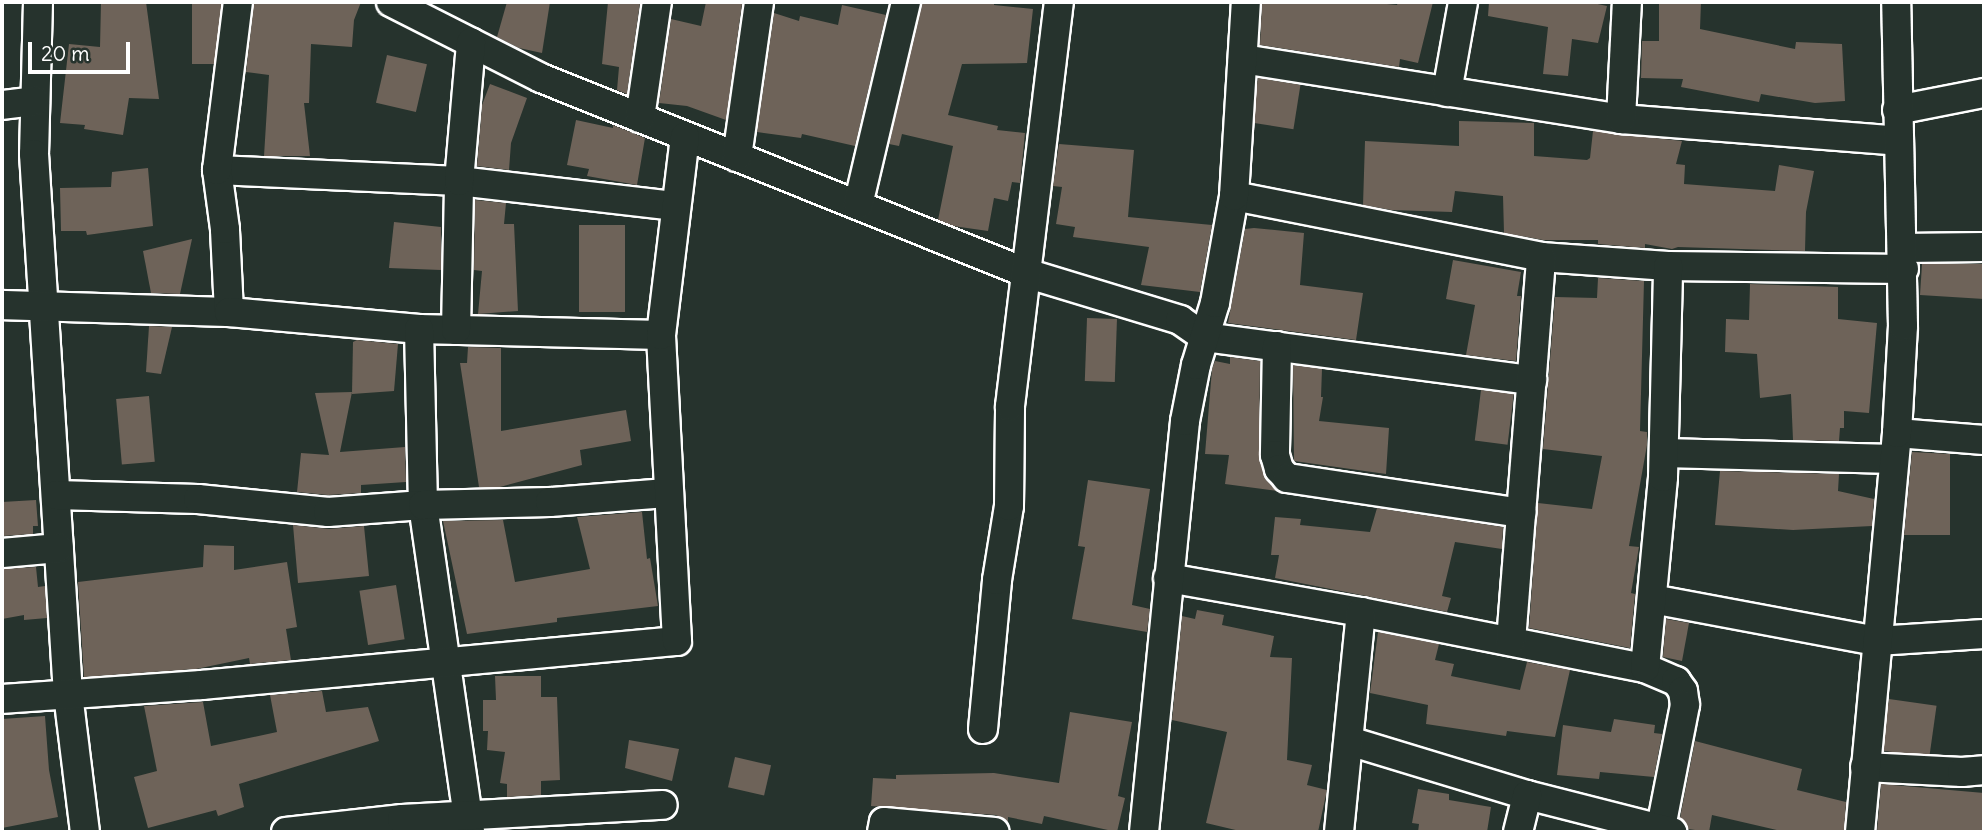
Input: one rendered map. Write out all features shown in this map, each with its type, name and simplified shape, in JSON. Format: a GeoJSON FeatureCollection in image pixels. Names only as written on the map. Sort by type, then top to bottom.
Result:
{"type":"FeatureCollection","features":[{"type":"Feature","properties":{"kind":"street"},"geometry":{"type":"LineString","coordinates":[[38,2],[34,154],[68,694],[85,832]]}},
{"type":"Feature","properties":{"kind":"street"},"geometry":{"type":"LineString","coordinates":[[229,312],[225,229],[217,170],[238,2]]}},
{"type":"Feature","properties":{"kind":"street"},"geometry":{"type":"LineString","coordinates":[[391,2],[437,13],[471,43],[541,78],[1028,274],[1180,320],[1204,337],[1532,380]]}},
{"type":"Feature","properties":{"kind":"street"},"geometry":{"type":"LineString","coordinates":[[639,118],[657,2]]}},
{"type":"Feature","properties":{"kind":"street"},"geometry":{"type":"LineString","coordinates":[[737,157],[759,2]]}},
{"type":"Feature","properties":{"kind":"street"},"geometry":{"type":"LineString","coordinates":[[858,205],[906,2]]}},
{"type":"Feature","properties":{"kind":"street"},"geometry":{"type":"LineString","coordinates":[[983,729],[998,580],[1009,506],[1010,406],[1059,2]]}},
{"type":"Feature","properties":{"kind":"street"},"geometry":{"type":"LineString","coordinates":[[1144,832],[1185,421],[1204,337],[1215,303],[1234,196],[1247,2]]}},
{"type":"Feature","properties":{"kind":"street"},"geometry":{"type":"LineString","coordinates":[[1447,92],[1463,2]]}},
{"type":"Feature","properties":{"kind":"street"},"geometry":{"type":"LineString","coordinates":[[1621,119],[1627,2]]}},
{"type":"Feature","properties":{"kind":"street"},"geometry":{"type":"LineString","coordinates":[[1860,832],[1896,446],[1903,258],[1896,2]]}},
{"type":"Feature","properties":{"kind":"street"},"geometry":{"type":"LineString","coordinates":[[456,330],[459,181],[471,43]]}},
{"type":"Feature","properties":{"kind":"street"},"geometry":{"type":"LineString","coordinates":[[1243,59],[1621,119],[1898,141]]}},
{"type":"Feature","properties":{"kind":"street"},"geometry":{"type":"LineString","coordinates":[[1898,110],[1984,93]]}},
{"type":"Feature","properties":{"kind":"street"},"geometry":{"type":"LineString","coordinates":[[2,105],[35,101]]}},
{"type":"Feature","properties":{"kind":"street"},"geometry":{"type":"LineString","coordinates":[[2,699],[677,641],[660,335],[685,136]]}},
{"type":"Feature","properties":{"kind":"street"},"geometry":{"type":"LineString","coordinates":[[217,170],[459,181],[676,206]]}},
{"type":"Feature","properties":{"kind":"street"},"geometry":{"type":"LineString","coordinates":[[1234,196],[1541,257],[1668,266],[1903,258],[1984,247]]}},
{"type":"Feature","properties":{"kind":"street"},"geometry":{"type":"LineString","coordinates":[[1511,641],[1541,257]]}},
{"type":"Feature","properties":{"kind":"street"},"geometry":{"type":"LineString","coordinates":[[1645,668],[1664,453],[1668,266]]}},
{"type":"Feature","properties":{"kind":"street"},"geometry":{"type":"LineString","coordinates":[[2,305],[43,304],[229,312],[419,329],[660,335]]}},
{"type":"Feature","properties":{"kind":"street"},"geometry":{"type":"LineString","coordinates":[[419,329],[423,505],[470,824]]}},
{"type":"Feature","properties":{"kind":"street"},"geometry":{"type":"LineString","coordinates":[[1277,346],[1275,455],[1279,469],[1287,478],[1521,513]]}},
{"type":"Feature","properties":{"kind":"street"},"geometry":{"type":"LineString","coordinates":[[1664,453],[1896,446],[1984,440]]}},
{"type":"Feature","properties":{"kind":"street"},"geometry":{"type":"LineString","coordinates":[[56,495],[198,499],[328,512],[423,505],[550,502],[667,493]]}},
{"type":"Feature","properties":{"kind":"street"},"geometry":{"type":"LineString","coordinates":[[2,552],[59,548]]}},
{"type":"Feature","properties":{"kind":"street"},"geometry":{"type":"LineString","coordinates":[[1168,578],[1361,612],[1645,668],[1676,681],[1684,691],[1664,831],[1527,795],[1349,741]]}},
{"type":"Feature","properties":{"kind":"street"},"geometry":{"type":"LineString","coordinates":[[1652,598],[1877,641],[1984,634]]}},
{"type":"Feature","properties":{"kind":"street"},"geometry":{"type":"LineString","coordinates":[[1339,832],[1361,612]]}},
{"type":"Feature","properties":{"kind":"street"},"geometry":{"type":"LineString","coordinates":[[1865,766],[1962,772],[1984,770]]}},
{"type":"Feature","properties":{"kind":"street"},"geometry":{"type":"LineString","coordinates":[[1518,832],[1527,795]]}},
{"type":"Feature","properties":{"kind":"street"},"geometry":{"type":"LineString","coordinates":[[286,832],[470,824],[663,805]]}},
{"type":"Feature","properties":{"kind":"street"},"geometry":{"type":"LineString","coordinates":[[882,832],[884,822],[995,832]]}},
{"type":"Feature","properties":{"kind":"building"},"geometry":{"type":"Polygon","coordinates":[[[101,2],[146,2],[159,99],[129,98],[123,135],[84,129],[85,125],[60,123],[69,44],[100,47],[101,2]]]}},
{"type":"Feature","properties":{"kind":"building"},"geometry":{"type":"Polygon","coordinates":[[[192,2],[221,2],[221,64],[192,64],[192,2]]]}},
{"type":"Feature","properties":{"kind":"building"},"geometry":{"type":"Polygon","coordinates":[[[254,2],[361,2],[354,20],[352,47],[311,44],[309,103],[304,103],[310,156],[264,156],[269,75],[246,72],[254,2]]]}},
{"type":"Feature","properties":{"kind":"building"},"geometry":{"type":"Polygon","coordinates":[[[507,2],[550,2],[542,53],[519,48],[497,37],[507,2]]]}},
{"type":"Feature","properties":{"kind":"building"},"geometry":{"type":"Polygon","coordinates":[[[608,2],[640,3],[627,94],[617,90],[619,67],[602,64],[608,2]]]}},
{"type":"Feature","properties":{"kind":"building"},"geometry":{"type":"Polygon","coordinates":[[[706,2],[742,4],[726,120],[687,106],[659,103],[671,19],[701,26],[706,2]]]}},
{"type":"Feature","properties":{"kind":"building"},"geometry":{"type":"Polygon","coordinates":[[[922,2],[994,2],[994,5],[1033,9],[1027,63],[962,64],[948,115],[998,126],[997,130],[1025,133],[1020,183],[1012,182],[1008,201],[994,198],[988,231],[953,226],[938,220],[953,146],[902,134],[899,146],[889,144],[922,2]]]}},
{"type":"Feature","properties":{"kind":"building"},"geometry":{"type":"Polygon","coordinates":[[[1262,2],[1367,2],[1397,5],[1398,2],[1433,2],[1418,63],[1400,59],[1399,67],[1260,45],[1262,2]]]}},
{"type":"Feature","properties":{"kind":"building"},"geometry":{"type":"Polygon","coordinates":[[[1489,2],[1588,2],[1607,6],[1598,43],[1572,39],[1568,76],[1543,74],[1548,27],[1488,16],[1489,2]]]}},
{"type":"Feature","properties":{"kind":"building"},"geometry":{"type":"Polygon","coordinates":[[[1659,2],[1701,2],[1700,29],[1795,49],[1796,42],[1842,44],[1845,101],[1815,103],[1761,94],[1759,102],[1681,87],[1683,79],[1641,78],[1642,41],[1659,41],[1659,2]]]}},
{"type":"Feature","properties":{"kind":"building"},"geometry":{"type":"Polygon","coordinates":[[[842,5],[886,15],[855,146],[802,134],[801,138],[757,132],[774,13],[799,21],[800,16],[838,25],[842,5]]]}},
{"type":"Feature","properties":{"kind":"building"},"geometry":{"type":"Polygon","coordinates":[[[387,55],[427,64],[416,112],[376,103],[387,55]]]}},
{"type":"Feature","properties":{"kind":"building"},"geometry":{"type":"Polygon","coordinates":[[[1258,78],[1300,85],[1293,129],[1251,122],[1258,78]]]}},
{"type":"Feature","properties":{"kind":"building"},"geometry":{"type":"Polygon","coordinates":[[[490,84],[527,98],[511,143],[509,170],[477,166],[482,105],[490,84]]]}},
{"type":"Feature","properties":{"kind":"building"},"geometry":{"type":"Polygon","coordinates":[[[576,120],[613,128],[613,125],[645,138],[637,185],[587,176],[589,169],[567,165],[576,120]]]}},
{"type":"Feature","properties":{"kind":"building"},"geometry":{"type":"Polygon","coordinates":[[[1459,121],[1534,123],[1534,156],[1587,160],[1590,158],[1593,131],[1682,141],[1676,164],[1685,165],[1684,184],[1775,191],[1779,165],[1814,171],[1806,212],[1805,251],[1672,249],[1645,244],[1645,248],[1598,244],[1598,240],[1543,240],[1504,233],[1503,196],[1455,191],[1452,212],[1391,210],[1363,205],[1365,141],[1459,146],[1459,121]]]}},
{"type":"Feature","properties":{"kind":"building"},"geometry":{"type":"Polygon","coordinates":[[[1059,144],[1134,150],[1128,217],[1212,225],[1200,292],[1141,285],[1149,247],[1073,237],[1075,227],[1056,224],[1062,187],[1053,186],[1059,144]]]}},
{"type":"Feature","properties":{"kind":"building"},"geometry":{"type":"Polygon","coordinates":[[[148,168],[153,226],[87,235],[86,231],[61,231],[60,188],[111,187],[112,172],[148,168]]]}},
{"type":"Feature","properties":{"kind":"building"},"geometry":{"type":"Polygon","coordinates":[[[475,200],[506,203],[504,224],[514,224],[518,311],[478,314],[482,271],[474,270],[475,200]]]}},
{"type":"Feature","properties":{"kind":"building"},"geometry":{"type":"Polygon","coordinates":[[[394,222],[441,227],[441,270],[389,268],[394,222]]]}},
{"type":"Feature","properties":{"kind":"building"},"geometry":{"type":"Polygon","coordinates":[[[579,225],[625,225],[625,312],[579,312],[579,225]]]}},
{"type":"Feature","properties":{"kind":"building"},"geometry":{"type":"Polygon","coordinates":[[[1245,229],[1304,233],[1300,285],[1363,293],[1356,340],[1228,323],[1245,229]]]}},
{"type":"Feature","properties":{"kind":"building"},"geometry":{"type":"Polygon","coordinates":[[[192,239],[180,294],[151,293],[143,251],[192,239]]]}},
{"type":"Feature","properties":{"kind":"building"},"geometry":{"type":"Polygon","coordinates":[[[1453,260],[1521,272],[1517,296],[1521,296],[1516,361],[1466,355],[1475,305],[1446,299],[1453,260]]]}},
{"type":"Feature","properties":{"kind":"building"},"geometry":{"type":"Polygon","coordinates":[[[1922,264],[1984,264],[1984,299],[1920,295],[1922,264]]]}},
{"type":"Feature","properties":{"kind":"building"},"geometry":{"type":"Polygon","coordinates":[[[1598,278],[1644,281],[1640,431],[1647,432],[1647,445],[1629,546],[1639,547],[1631,593],[1635,594],[1630,648],[1529,628],[1538,503],[1592,509],[1602,456],[1543,449],[1555,297],[1597,298],[1598,278]]]}},
{"type":"Feature","properties":{"kind":"building"},"geometry":{"type":"Polygon","coordinates":[[[1750,284],[1838,287],[1838,319],[1877,323],[1869,413],[1844,411],[1844,428],[1840,428],[1839,441],[1793,440],[1791,394],[1760,398],[1757,354],[1725,352],[1726,319],[1749,320],[1750,284]]]}},
{"type":"Feature","properties":{"kind":"building"},"geometry":{"type":"Polygon","coordinates":[[[1087,318],[1117,319],[1115,382],[1085,381],[1087,318]]]}},
{"type":"Feature","properties":{"kind":"building"},"geometry":{"type":"Polygon","coordinates":[[[149,326],[172,327],[161,374],[146,372],[149,326]]]}},
{"type":"Feature","properties":{"kind":"building"},"geometry":{"type":"Polygon","coordinates":[[[357,340],[398,344],[394,391],[352,394],[353,342],[357,340]]]}},
{"type":"Feature","properties":{"kind":"building"},"geometry":{"type":"Polygon","coordinates":[[[468,347],[501,348],[501,431],[626,410],[631,441],[580,450],[582,465],[500,487],[479,487],[460,363],[467,363],[468,347]]]}},
{"type":"Feature","properties":{"kind":"building"},"geometry":{"type":"Polygon","coordinates":[[[1230,357],[1260,361],[1259,459],[1266,480],[1278,491],[1225,484],[1229,455],[1205,454],[1212,369],[1215,361],[1230,364],[1230,357]]]}},
{"type":"Feature","properties":{"kind":"building"},"geometry":{"type":"Polygon","coordinates":[[[1293,365],[1322,369],[1323,397],[1319,421],[1389,428],[1386,474],[1294,461],[1293,365]]]}},
{"type":"Feature","properties":{"kind":"building"},"geometry":{"type":"Polygon","coordinates":[[[1481,390],[1514,394],[1508,445],[1475,441],[1481,390]]]}},
{"type":"Feature","properties":{"kind":"building"},"geometry":{"type":"Polygon","coordinates":[[[352,392],[340,452],[405,447],[406,482],[361,485],[361,493],[328,495],[297,492],[301,453],[329,455],[315,393],[352,392]]]}},
{"type":"Feature","properties":{"kind":"building"},"geometry":{"type":"Polygon","coordinates":[[[149,396],[155,462],[122,465],[116,399],[149,396]]]}},
{"type":"Feature","properties":{"kind":"building"},"geometry":{"type":"Polygon","coordinates":[[[1912,452],[1950,454],[1950,535],[1904,535],[1912,452]]]}},
{"type":"Feature","properties":{"kind":"building"},"geometry":{"type":"Polygon","coordinates":[[[1720,471],[1839,474],[1838,491],[1874,499],[1872,526],[1793,530],[1715,525],[1720,471]]]}},
{"type":"Feature","properties":{"kind":"building"},"geometry":{"type":"Polygon","coordinates":[[[1088,480],[1150,489],[1132,605],[1150,609],[1147,632],[1072,619],[1085,547],[1078,546],[1088,480]]]}},
{"type":"Feature","properties":{"kind":"building"},"geometry":{"type":"Polygon","coordinates":[[[36,500],[38,526],[33,526],[33,534],[2,536],[2,502],[36,500]]]}},
{"type":"Feature","properties":{"kind":"building"},"geometry":{"type":"Polygon","coordinates":[[[1377,508],[1503,527],[1502,549],[1455,542],[1442,596],[1451,598],[1447,612],[1275,578],[1279,555],[1271,555],[1275,517],[1301,519],[1300,525],[1370,532],[1377,508]]]}},
{"type":"Feature","properties":{"kind":"building"},"geometry":{"type":"Polygon","coordinates":[[[642,512],[647,559],[650,558],[658,606],[557,618],[557,622],[467,634],[443,521],[503,520],[515,582],[590,569],[577,517],[642,512]]]}},
{"type":"Feature","properties":{"kind":"building"},"geometry":{"type":"Polygon","coordinates":[[[293,525],[329,529],[364,526],[369,576],[298,583],[293,525]]]}},
{"type":"Feature","properties":{"kind":"building"},"geometry":{"type":"Polygon","coordinates":[[[204,545],[234,546],[234,570],[287,562],[297,627],[286,629],[291,660],[250,664],[249,658],[196,669],[84,677],[78,582],[203,567],[204,545]]]}},
{"type":"Feature","properties":{"kind":"building"},"geometry":{"type":"Polygon","coordinates":[[[36,567],[38,587],[45,586],[47,618],[24,620],[24,615],[2,619],[2,569],[36,567]]]}},
{"type":"Feature","properties":{"kind":"building"},"geometry":{"type":"Polygon","coordinates":[[[396,585],[405,639],[368,645],[359,591],[396,585]]]}},
{"type":"Feature","properties":{"kind":"building"},"geometry":{"type":"Polygon","coordinates":[[[1197,610],[1224,615],[1222,625],[1274,636],[1270,657],[1292,658],[1287,760],[1312,765],[1307,785],[1327,790],[1318,832],[1244,832],[1206,823],[1227,732],[1172,720],[1182,616],[1195,619],[1197,610]]]}},
{"type":"Feature","properties":{"kind":"building"},"geometry":{"type":"Polygon","coordinates":[[[1666,619],[1689,623],[1682,661],[1663,657],[1666,619]]]}},
{"type":"Feature","properties":{"kind":"building"},"geometry":{"type":"Polygon","coordinates":[[[1378,632],[1439,644],[1435,660],[1454,664],[1451,676],[1520,690],[1527,662],[1570,670],[1555,737],[1507,731],[1506,736],[1426,724],[1428,705],[1370,693],[1378,632]]]}},
{"type":"Feature","properties":{"kind":"building"},"geometry":{"type":"Polygon","coordinates":[[[495,676],[541,676],[541,697],[557,697],[560,780],[541,781],[541,795],[507,797],[507,784],[500,783],[505,752],[487,750],[488,731],[483,731],[483,700],[496,700],[495,676]]]}},
{"type":"Feature","properties":{"kind":"building"},"geometry":{"type":"Polygon","coordinates":[[[322,691],[326,712],[368,707],[379,741],[239,784],[244,807],[218,816],[216,810],[148,828],[134,777],[157,771],[144,706],[203,702],[211,746],[277,732],[270,695],[322,691]]]}},
{"type":"Feature","properties":{"kind":"building"},"geometry":{"type":"Polygon","coordinates":[[[1889,699],[1937,706],[1929,757],[1882,750],[1889,699]]]}},
{"type":"Feature","properties":{"kind":"building"},"geometry":{"type":"Polygon","coordinates":[[[1070,712],[1132,722],[1118,796],[1125,798],[1117,832],[1044,816],[1042,824],[1008,817],[1008,822],[996,815],[871,806],[873,778],[896,779],[896,775],[994,773],[1059,783],[1070,712]]]}},
{"type":"Feature","properties":{"kind":"building"},"geometry":{"type":"Polygon","coordinates":[[[45,716],[49,770],[58,817],[2,828],[2,719],[45,716]]]}},
{"type":"Feature","properties":{"kind":"building"},"geometry":{"type":"Polygon","coordinates":[[[1614,719],[1655,725],[1654,733],[1662,734],[1654,777],[1600,772],[1599,779],[1557,775],[1563,725],[1611,732],[1614,719]]]}},
{"type":"Feature","properties":{"kind":"building"},"geometry":{"type":"Polygon","coordinates":[[[629,740],[679,749],[672,781],[625,768],[629,740]]]}},
{"type":"Feature","properties":{"kind":"building"},"geometry":{"type":"Polygon","coordinates":[[[1695,741],[1802,769],[1797,790],[1846,802],[1844,832],[1785,832],[1712,815],[1709,832],[1688,829],[1680,818],[1695,741]]]}},
{"type":"Feature","properties":{"kind":"building"},"geometry":{"type":"Polygon","coordinates":[[[735,757],[771,765],[764,796],[728,787],[735,757]]]}},
{"type":"Feature","properties":{"kind":"building"},"geometry":{"type":"Polygon","coordinates":[[[1881,784],[1984,793],[1984,832],[1877,832],[1881,784]]]}},
{"type":"Feature","properties":{"kind":"building"},"geometry":{"type":"Polygon","coordinates":[[[1418,789],[1449,794],[1449,800],[1491,807],[1487,832],[1418,832],[1419,824],[1412,823],[1418,789]]]}}]}
